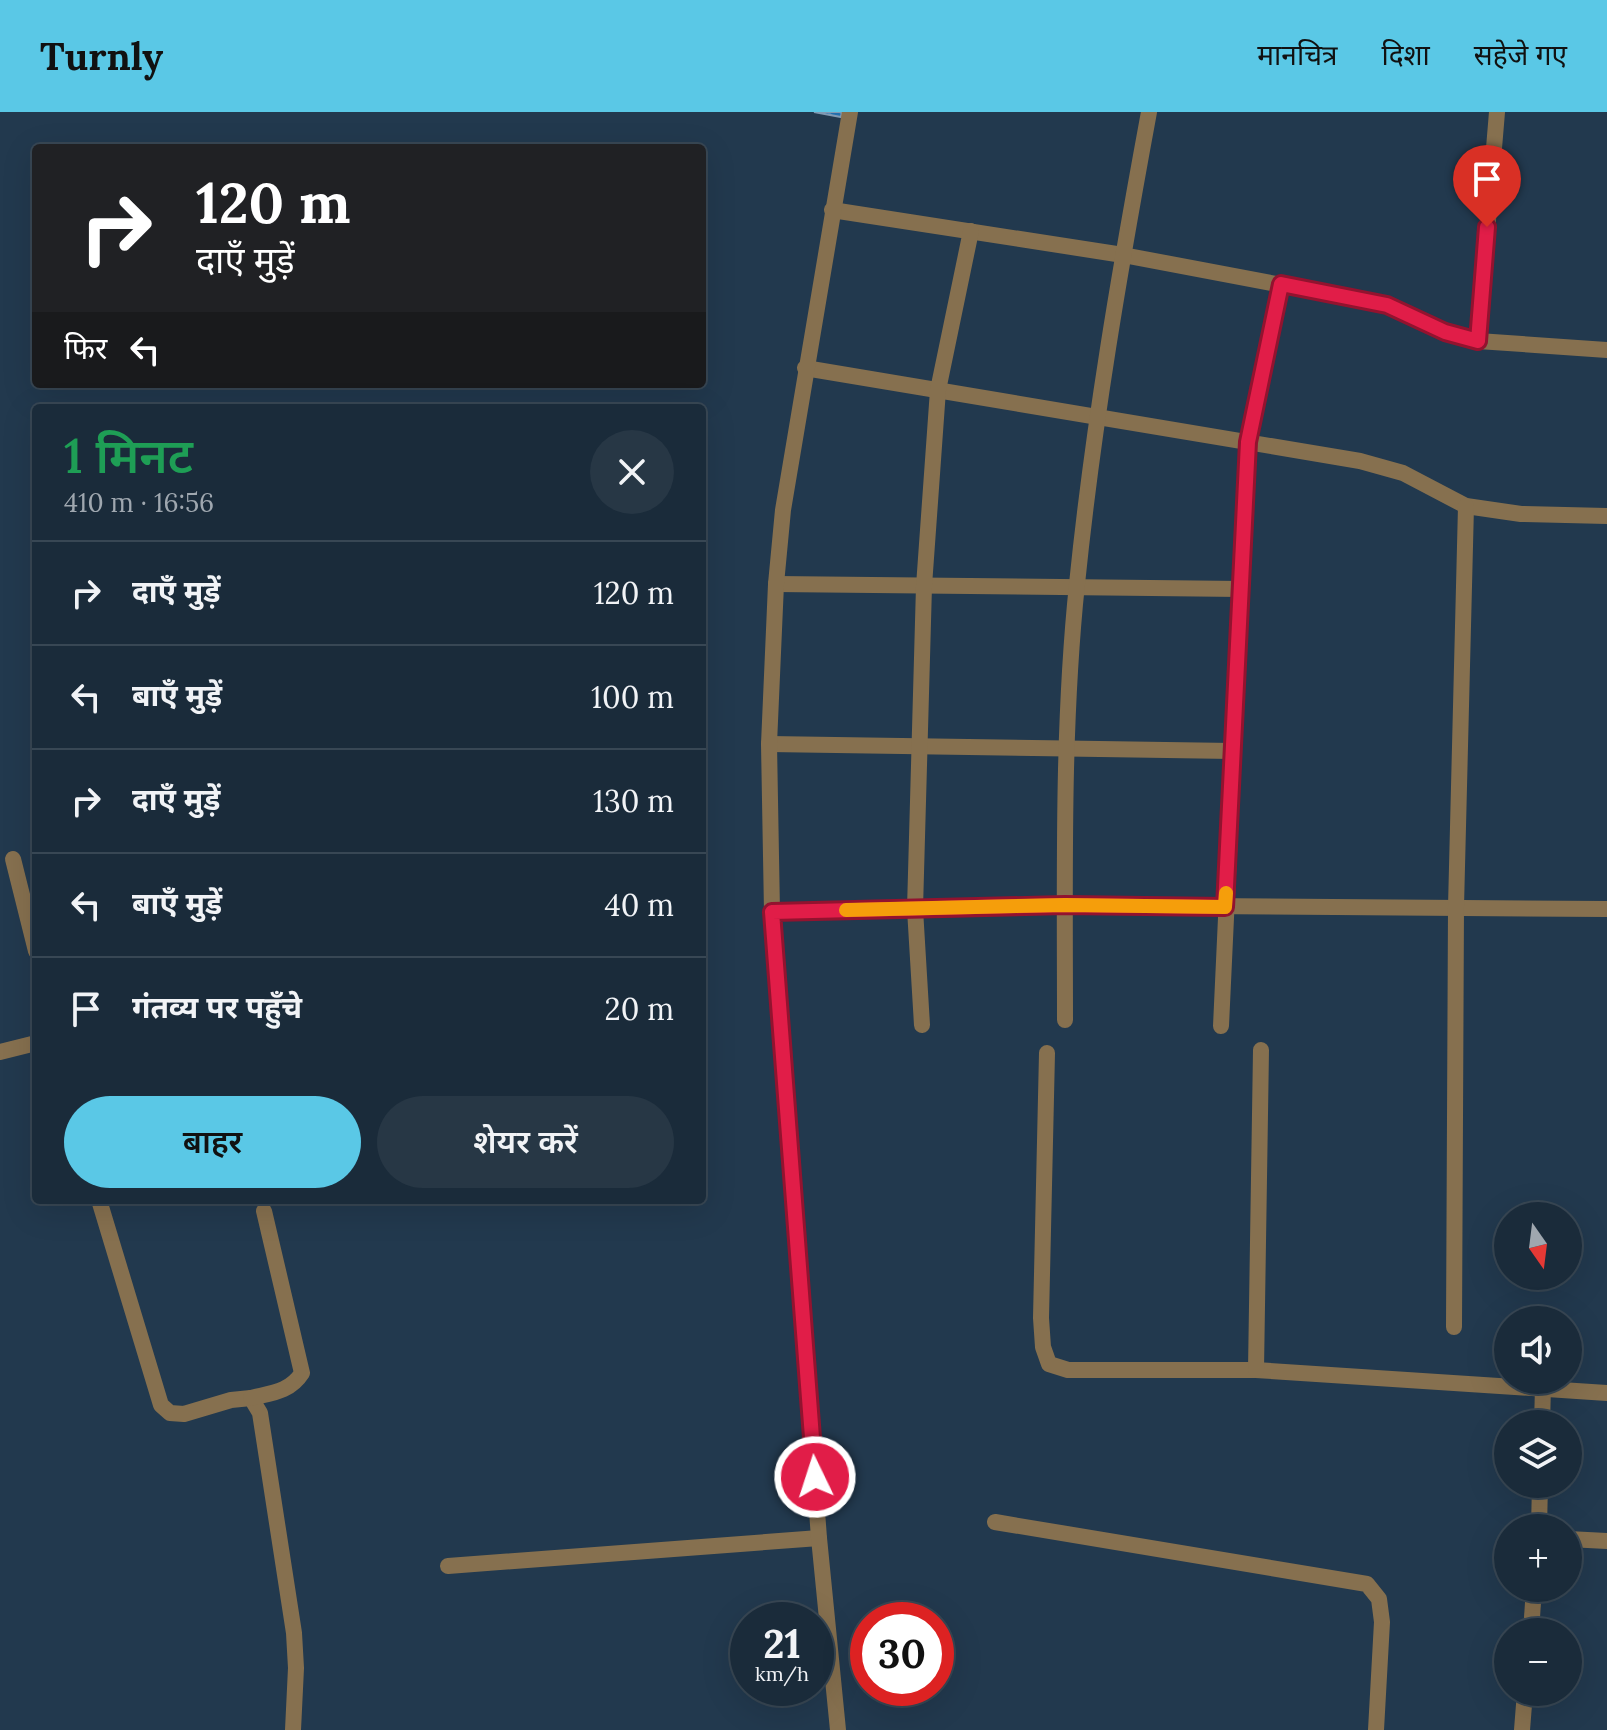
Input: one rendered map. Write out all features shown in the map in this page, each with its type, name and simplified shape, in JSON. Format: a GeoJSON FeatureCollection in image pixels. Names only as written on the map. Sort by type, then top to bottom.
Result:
{"type":"FeatureCollection","features":[{"type":"Feature","properties":{"kind":"street"},"geometry":{"type":"LineString","coordinates":[[838,1730],[819,1538],[772,912],[769,744],[776,584],[783,510],[850,112]]}},
{"type":"Feature","properties":{"kind":"street"},"geometry":{"type":"LineString","coordinates":[[1065,1020],[1068,749],[1076,588],[1096,417],[1149,112]]}},
{"type":"Feature","properties":{"kind":"street"},"geometry":{"type":"LineString","coordinates":[[1478,341],[1497,112]]}},
{"type":"Feature","properties":{"kind":"street"},"geometry":{"type":"LineString","coordinates":[[832,210],[1123,255],[1387,305],[1445,332],[1478,341],[1607,350]]}},
{"type":"Feature","properties":{"kind":"street"},"geometry":{"type":"LineString","coordinates":[[922,1025],[915,909],[924,586],[938,390],[971,231]]}},
{"type":"Feature","properties":{"kind":"street"},"geometry":{"type":"LineString","coordinates":[[1221,1026],[1248,442],[1281,284]]}},
{"type":"Feature","properties":{"kind":"street"},"geometry":{"type":"LineString","coordinates":[[805,368],[1360,461],[1403,473],[1466,506],[1521,514],[1607,516]]}},
{"type":"Feature","properties":{"kind":"street"},"geometry":{"type":"LineString","coordinates":[[1454,1327],[1456,907],[1466,506]]}},
{"type":"Feature","properties":{"kind":"street"},"geometry":{"type":"LineString","coordinates":[[776,584],[1241,589]]}},
{"type":"Feature","properties":{"kind":"street"},"geometry":{"type":"LineString","coordinates":[[769,744],[1233,751]]}},
{"type":"Feature","properties":{"kind":"street"},"geometry":{"type":"LineString","coordinates":[[13,859],[32,935]]}},
{"type":"Feature","properties":{"kind":"street"},"geometry":{"type":"LineString","coordinates":[[772,912],[1065,905],[1607,909]]}},
{"type":"Feature","properties":{"kind":"street"},"geometry":{"type":"LineString","coordinates":[[0,1052],[32,1044]]}},
{"type":"Feature","properties":{"kind":"street"},"geometry":{"type":"LineString","coordinates":[[1256,1370],[1261,1050]]}},
{"type":"Feature","properties":{"kind":"street"},"geometry":{"type":"LineString","coordinates":[[1047,1053],[1041,1318],[1043,1347],[1049,1364],[1068,1370],[1256,1370],[1494,1384]]}},
{"type":"Feature","properties":{"kind":"street"},"geometry":{"type":"LineString","coordinates":[[100,1204],[161,1405],[170,1413],[184,1414],[231,1400],[286,1389],[296,1383],[302,1373],[264,1211]]}},
{"type":"Feature","properties":{"kind":"street"},"geometry":{"type":"LineString","coordinates":[[1582,1391],[1607,1393]]}},
{"type":"Feature","properties":{"kind":"street"},"geometry":{"type":"LineString","coordinates":[[251,1398],[260,1413],[291,1603],[296,1668],[293,1730]]}},
{"type":"Feature","properties":{"kind":"street"},"geometry":{"type":"LineString","coordinates":[[995,1522],[1367,1584],[1379,1599],[1382,1622],[1376,1730]]}},
{"type":"Feature","properties":{"kind":"street"},"geometry":{"type":"LineString","coordinates":[[448,1566],[819,1538]]}},
{"type":"Feature","properties":{"kind":"street"},"geometry":{"type":"LineString","coordinates":[[1582,1540],[1607,1541]]}},
{"type":"Feature","properties":{"kind":"street"},"geometry":{"type":"LineString","coordinates":[[1522,1730],[1524,1706]]}},
{"type":"Feature","properties":{"kind":"building"},"geometry":{"type":"Polygon","coordinates":[[[814,112],[842,112],[841,117],[814,112]]]}},
{"type":"Feature","properties":{"kind":"slow traffic"},"geometry":{"type":"LineString","coordinates":[[846,910],[1065,905],[1225,907],[1226,893]]}},
{"type":"Feature","properties":{"kind":"route"},"geometry":{"type":"LineString","coordinates":[[815,1477],[772,912],[1065,905],[1225,907],[1248,442],[1281,284],[1387,305],[1445,332],[1478,341],[1487,227]]}}]}
